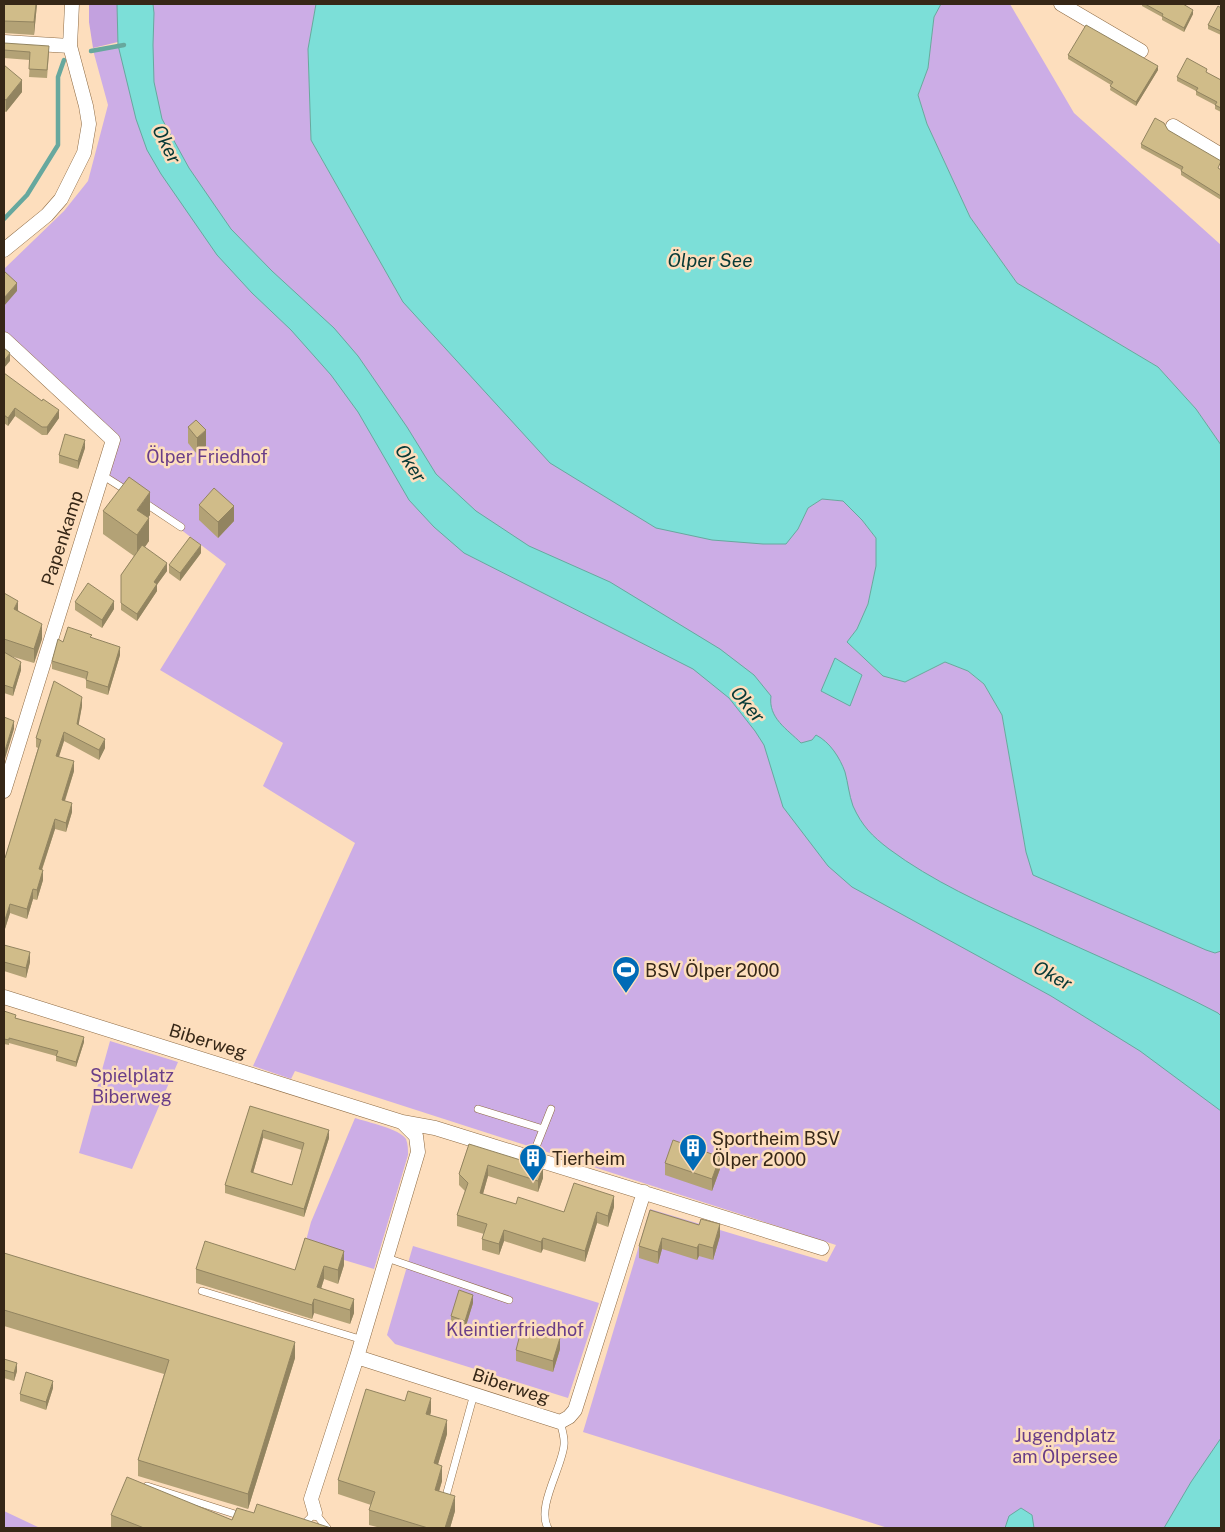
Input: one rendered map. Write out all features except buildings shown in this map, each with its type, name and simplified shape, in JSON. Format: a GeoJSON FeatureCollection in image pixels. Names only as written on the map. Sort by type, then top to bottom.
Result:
{"type":"FeatureCollection","features":[{"type":"Feature","properties":{"kind":"street"},"geometry":{"type":"LineString","coordinates":[[4,250],[47,215],[61,199],[84,153],[89,124],[70,46],[72,4]]}},
{"type":"Feature","properties":{"kind":"street"},"geometry":{"type":"LineString","coordinates":[[1060,4],[1141,51]]}},
{"type":"Feature","properties":{"kind":"street"},"geometry":{"type":"LineString","coordinates":[[4,42],[70,46]]}},
{"type":"Feature","properties":{"kind":"street"},"geometry":{"type":"LineString","coordinates":[[1172,126],[1221,155]]}},
{"type":"Feature","properties":{"kind":"street","name":"Papenkamp"},"geometry":{"type":"LineString","coordinates":[[4,339],[113,440],[4,790]]}},
{"type":"Feature","properties":{"kind":"street","name":"Biberweg"},"geometry":{"type":"LineString","coordinates":[[4,997],[402,1122],[435,1128],[532,1157],[822,1248]]}},
{"type":"Feature","properties":{"kind":"street"},"geometry":{"type":"LineString","coordinates":[[315,1513],[311,1499],[363,1340],[418,1152],[416,1136],[402,1122]]}},
{"type":"Feature","properties":{"kind":"street","name":"Biberweg"},"geometry":{"type":"LineString","coordinates":[[357,1357],[560,1422],[569,1417],[575,1410],[644,1192]]}},
{"type":"Feature","properties":{"kind":"lane"},"geometry":{"type":"LineString","coordinates":[[102,475],[181,527]]}},
{"type":"Feature","properties":{"kind":"lane"},"geometry":{"type":"LineString","coordinates":[[478,1109],[543,1130]]}},
{"type":"Feature","properties":{"kind":"lane"},"geometry":{"type":"LineString","coordinates":[[532,1157],[550,1109]]}},
{"type":"Feature","properties":{"kind":"lane"},"geometry":{"type":"LineString","coordinates":[[387,1258],[508,1300]]}},
{"type":"Feature","properties":{"kind":"lane"},"geometry":{"type":"LineString","coordinates":[[202,1291],[363,1340]]}},
{"type":"Feature","properties":{"kind":"lane"},"geometry":{"type":"LineString","coordinates":[[446,1496],[474,1394]]}},
{"type":"Feature","properties":{"kind":"lane"},"geometry":{"type":"LineString","coordinates":[[546,1527],[545,1509],[564,1445],[560,1422]]}},
{"type":"Feature","properties":{"kind":"lane"},"geometry":{"type":"LineString","coordinates":[[143,1485],[245,1517]]}},
{"type":"Feature","properties":{"kind":"lane"},"geometry":{"type":"LineString","coordinates":[[300,1528],[315,1513],[327,1528]]}},
{"type":"Feature","properties":{"kind":"green space"},"geometry":{"type":"Polygon","coordinates":[[[117,4],[316,4],[308,49],[311,140],[403,302],[798,529],[808,508],[822,499],[843,501],[862,520],[876,538],[876,566],[868,604],[857,629],[847,642],[883,676],[905,682],[945,662],[968,671],[984,684],[1002,715],[1026,852],[1215,953],[1221,951],[1221,1528],[888,1528],[583,1432],[650,1209],[827,1262],[836,1245],[295,1071],[291,1079],[253,1066],[355,843],[263,786],[283,743],[160,670],[226,564],[104,471],[114,440],[4,337],[4,269],[64,211],[88,181],[108,105],[93,50],[118,45],[117,4]]]}},
{"type":"Feature","properties":{"kind":"green space"},"geometry":{"type":"Polygon","coordinates":[[[941,4],[1010,4],[1074,113],[1221,245],[1221,445],[1196,409],[1158,367],[1017,283],[970,217],[927,124],[918,95],[928,68],[934,17],[941,4]]]}},
{"type":"Feature","properties":{"kind":"green space","name":"Spielplatz Biberweg"},"geometry":{"type":"Polygon","coordinates":[[[110,1041],[178,1062],[132,1169],[79,1153],[110,1041]]]}},
{"type":"Feature","properties":{"kind":"green space"},"geometry":{"type":"Polygon","coordinates":[[[355,1118],[383,1126],[403,1135],[408,1145],[408,1155],[374,1269],[304,1248],[311,1222],[355,1118]]]}},
{"type":"Feature","properties":{"kind":"green space","name":"Kleintierfriedhof"},"geometry":{"type":"Polygon","coordinates":[[[413,1246],[599,1303],[568,1398],[395,1344],[387,1335],[413,1246]]]}},
{"type":"Feature","properties":{"kind":"green space"},"geometry":{"type":"Polygon","coordinates":[[[4,1511],[40,1528],[4,1528],[4,1511]]]}},
{"type":"Feature","properties":{"kind":"shaded area"},"geometry":{"type":"Polygon","coordinates":[[[89,4],[117,4],[118,42],[93,48],[89,22],[89,4]]]}},
{"type":"Feature","properties":{"kind":"water","name":"Oker"},"geometry":{"type":"Polygon","coordinates":[[[117,4],[153,4],[154,82],[162,119],[189,168],[231,229],[272,271],[334,328],[358,356],[407,427],[436,474],[476,511],[529,546],[610,582],[720,649],[754,675],[771,696],[772,711],[775,717],[801,743],[812,740],[816,735],[830,746],[843,767],[853,806],[860,819],[877,840],[905,861],[940,882],[977,900],[1218,1013],[1221,1016],[1221,1111],[1140,1051],[1051,996],[852,887],[828,866],[783,807],[764,745],[755,731],[729,698],[693,669],[464,553],[434,527],[409,500],[358,412],[331,375],[291,330],[252,293],[217,255],[161,174],[147,150],[136,119],[118,45],[117,4]]]}},
{"type":"Feature","properties":{"kind":"water","name":"Ölper See"},"geometry":{"type":"Polygon","coordinates":[[[316,4],[941,4],[934,17],[928,68],[918,95],[927,124],[970,217],[1017,283],[1158,367],[1196,409],[1221,445],[1221,951],[1215,953],[1206,950],[1033,875],[1026,852],[1002,715],[984,684],[968,671],[945,662],[905,682],[883,676],[847,642],[857,629],[868,604],[876,566],[876,538],[862,520],[843,501],[822,499],[808,508],[798,529],[786,544],[712,540],[656,528],[550,463],[403,302],[311,140],[308,49],[316,4]]]}},
{"type":"Feature","properties":{"kind":"water"},"geometry":{"type":"Polygon","coordinates":[[[835,658],[862,675],[850,706],[821,691],[835,658]]]}},
{"type":"Feature","properties":{"kind":"water"},"geometry":{"type":"Polygon","coordinates":[[[1221,1438],[1221,1528],[1164,1528],[1191,1482],[1221,1438]]]}},
{"type":"Feature","properties":{"kind":"water"},"geometry":{"type":"Polygon","coordinates":[[[1021,1508],[1032,1515],[1034,1528],[1005,1528],[1009,1516],[1021,1508]]]}},
{"type":"Feature","properties":{"kind":"waterway"},"geometry":{"type":"LineString","coordinates":[[91,51],[124,45]]}},
{"type":"Feature","properties":{"kind":"waterway"},"geometry":{"type":"LineString","coordinates":[[4,219],[27,195],[58,145],[58,77],[64,60]]}},
{"type":"Feature","properties":{"kind":"place","name":"BSV Ölper 2000"},"geometry":{"type":"Point","coordinates":[626,994]}},
{"type":"Feature","properties":{"kind":"place","name":"Sportheim BSV Ölper 2000"},"geometry":{"type":"Point","coordinates":[693,1172]}},
{"type":"Feature","properties":{"kind":"place","name":"Tierheim"},"geometry":{"type":"Point","coordinates":[533,1182]}},
{"type":"Feature","properties":{"kind":"park label","name":"Ölper Friedhof"},"geometry":{"type":"Point","coordinates":[207,456]}},
{"type":"Feature","properties":{"kind":"park label","name":"Jugendplatz am Ölpersee"},"geometry":{"type":"Point","coordinates":[1065,1445]}}]}
